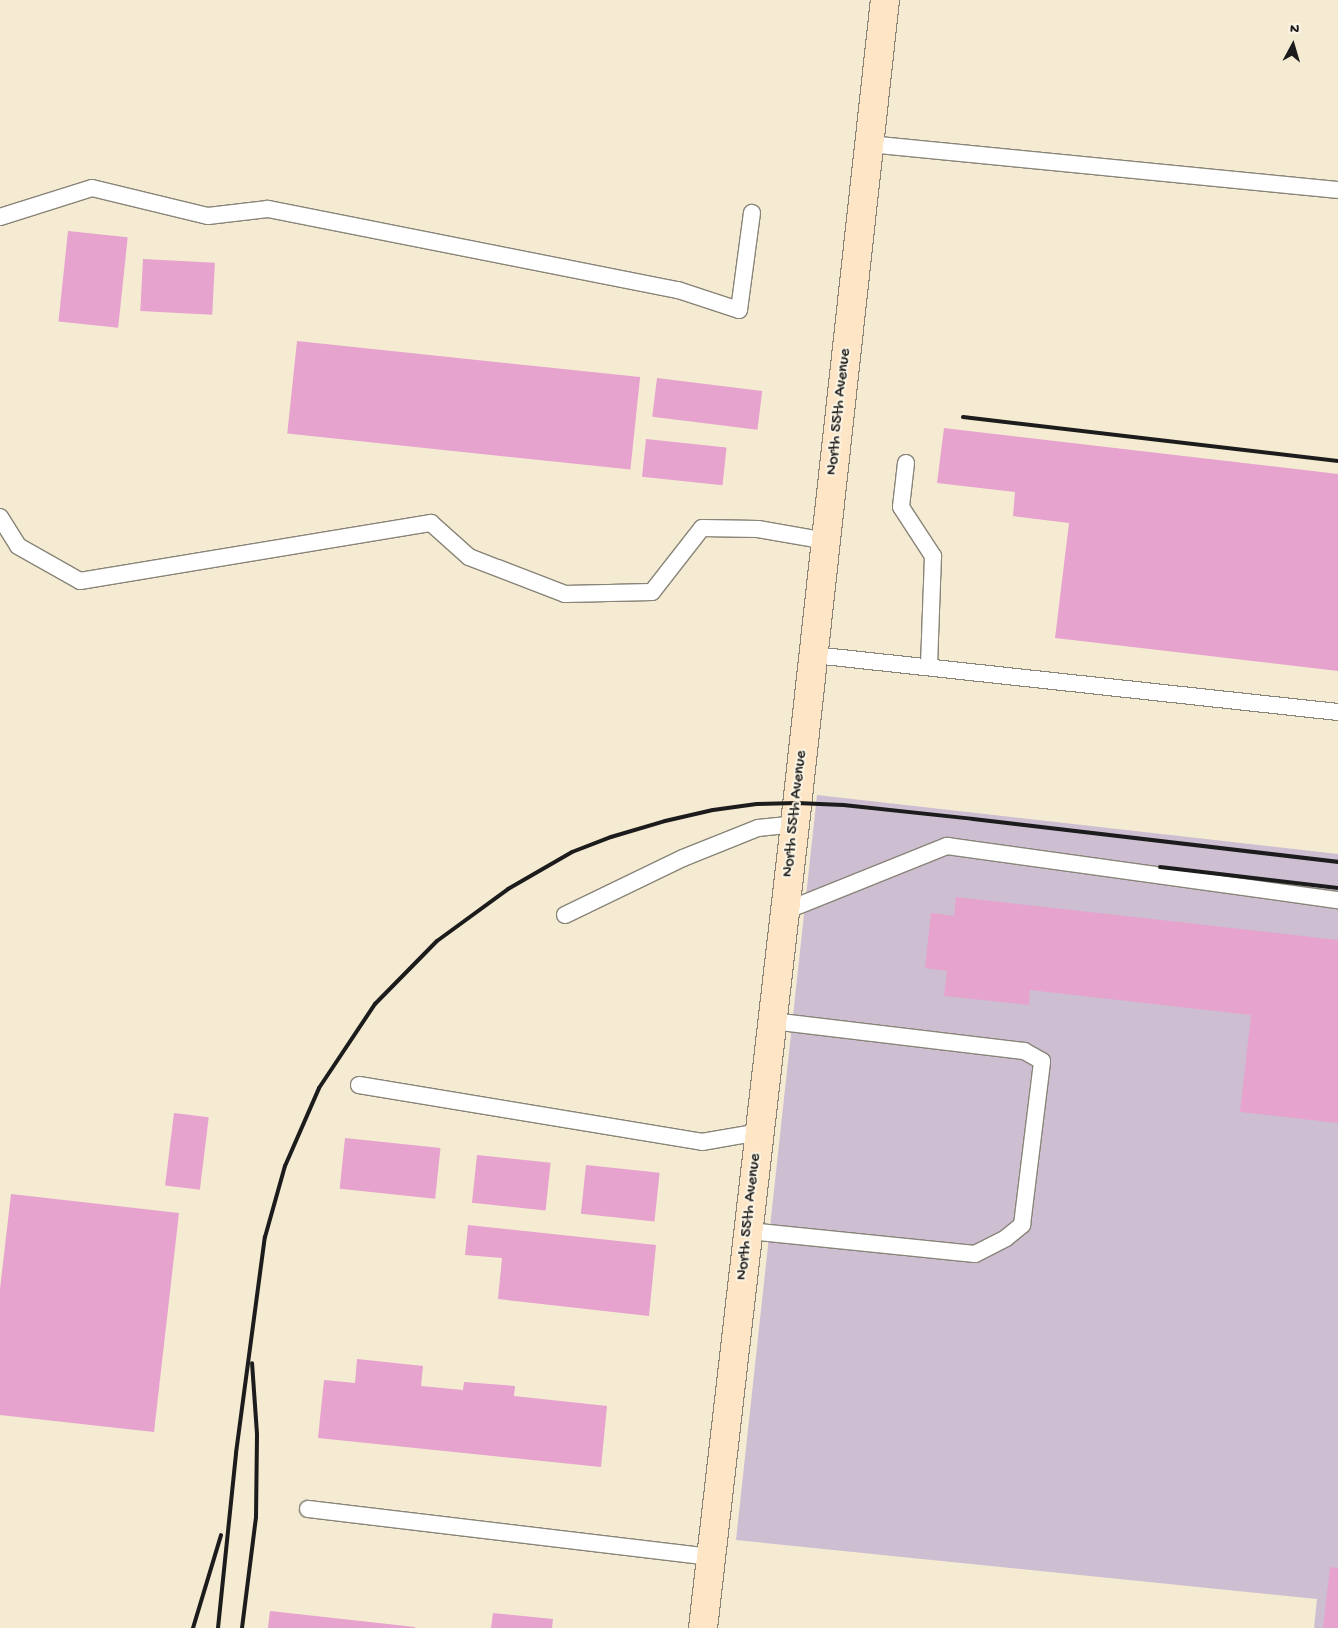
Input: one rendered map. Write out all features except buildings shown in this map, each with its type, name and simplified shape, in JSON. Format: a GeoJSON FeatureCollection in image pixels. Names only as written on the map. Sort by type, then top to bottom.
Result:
{"type":"FeatureCollection","features":[{"type":"Feature","properties":{"kind":"street","name":"North 55th Avenue"},"geometry":{"type":"LineString","coordinates":[[703,1628],[814,655],[885,0]]}},
{"type":"Feature","properties":{"kind":"lane"},"geometry":{"type":"LineString","coordinates":[[869,144],[1338,190]]}},
{"type":"Feature","properties":{"kind":"lane"},"geometry":{"type":"LineString","coordinates":[[0,218],[92,188],[208,216],[268,209],[678,290],[738,310],[752,213]]}},
{"type":"Feature","properties":{"kind":"lane"},"geometry":{"type":"LineString","coordinates":[[906,463],[901,507],[932,556],[929,667]]}},
{"type":"Feature","properties":{"kind":"lane"},"geometry":{"type":"LineString","coordinates":[[0,517],[18,546],[80,581],[431,523],[469,557],[565,594],[652,592],[702,528],[758,529],[826,542]]}},
{"type":"Feature","properties":{"kind":"lane"},"geometry":{"type":"LineString","coordinates":[[814,655],[1338,712]]}},
{"type":"Feature","properties":{"kind":"lane"},"geometry":{"type":"LineString","coordinates":[[565,915],[683,858],[758,828],[795,824]]}},
{"type":"Feature","properties":{"kind":"lane"},"geometry":{"type":"LineString","coordinates":[[785,911],[947,846],[1338,900]]}},
{"type":"Feature","properties":{"kind":"lane"},"geometry":{"type":"LineString","coordinates":[[749,1231],[975,1254],[1006,1238],[1022,1225],[1042,1061],[1024,1051],[772,1021]]}},
{"type":"Feature","properties":{"kind":"lane"},"geometry":{"type":"LineString","coordinates":[[359,1085],[702,1142],[760,1132]]}},
{"type":"Feature","properties":{"kind":"lane"},"geometry":{"type":"LineString","coordinates":[[308,1509],[712,1557]]}},
{"type":"Feature","properties":{"kind":"shaded area"},"geometry":{"type":"Polygon","coordinates":[[[817,795],[1338,854],[1338,1628],[1314,1628],[1317,1599],[736,1540],[817,795]]]}},
{"type":"Feature","properties":{"kind":"railway"},"geometry":{"type":"LineString","coordinates":[[963,417],[1338,461]]}},
{"type":"Feature","properties":{"kind":"railway"},"geometry":{"type":"LineString","coordinates":[[218,1628],[236,1453],[265,1237],[285,1166],[319,1088],[375,1004],[437,941],[508,889],[572,852],[611,837],[665,821],[713,810],[757,804],[843,805],[1338,862]]}},
{"type":"Feature","properties":{"kind":"railway"},"geometry":{"type":"LineString","coordinates":[[1160,867],[1338,888]]}},
{"type":"Feature","properties":{"kind":"railway"},"geometry":{"type":"LineString","coordinates":[[242,1628],[256,1517],[257,1434],[252,1363]]}},
{"type":"Feature","properties":{"kind":"railway"},"geometry":{"type":"LineString","coordinates":[[193,1628],[221,1535]]}}]}
